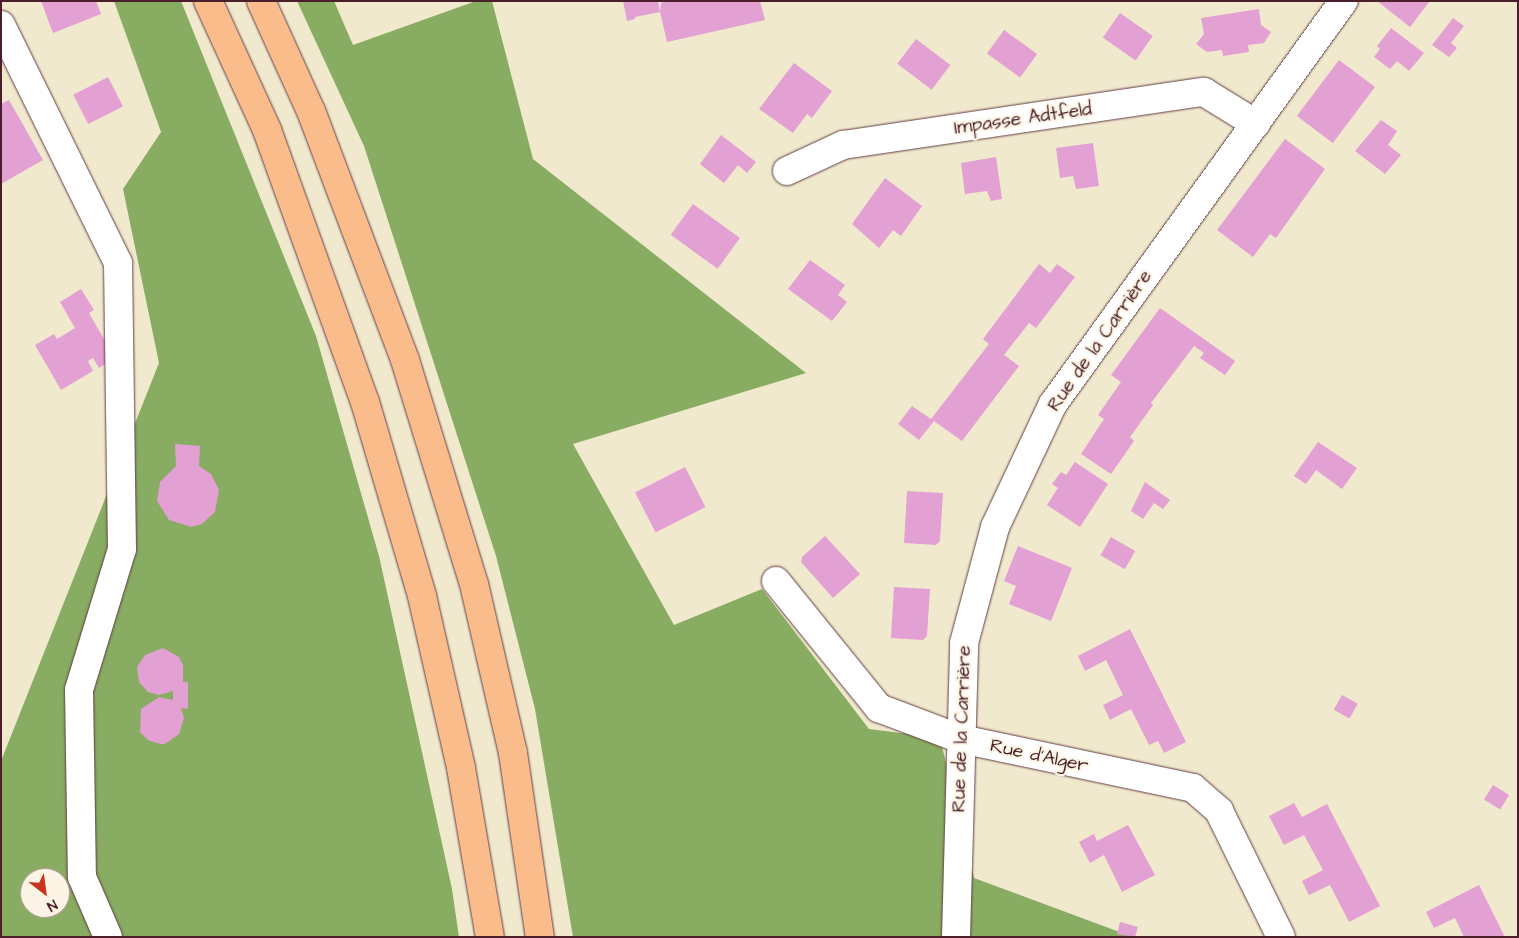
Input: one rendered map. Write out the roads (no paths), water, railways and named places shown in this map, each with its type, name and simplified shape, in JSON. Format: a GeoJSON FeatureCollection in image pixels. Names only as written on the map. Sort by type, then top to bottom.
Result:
{"type":"FeatureCollection","features":[{"type":"Feature","properties":{"kind":"highway"},"geometry":{"type":"LineString","coordinates":[[208,1],[267,130],[365,402],[426,615],[461,768],[490,937]]}},
{"type":"Feature","properties":{"kind":"highway"},"geometry":{"type":"LineString","coordinates":[[261,1],[311,111],[405,360],[474,584],[513,753],[540,937]]}},
{"type":"Feature","properties":{"kind":"street","name":"Rue de la Carrière"},"geometry":{"type":"LineString","coordinates":[[956,937],[964,643],[995,527],[1053,404],[1344,1]]}},
{"type":"Feature","properties":{"kind":"street"},"geometry":{"type":"LineString","coordinates":[[1,25],[118,263],[122,550],[79,690],[82,877],[108,937]]}},
{"type":"Feature","properties":{"kind":"street","name":"Impasse Adtfeld"},"geometry":{"type":"LineString","coordinates":[[787,171],[843,146],[1204,92],[1256,124]]}},
{"type":"Feature","properties":{"kind":"street","name":"Rue d'Alger"},"geometry":{"type":"LineString","coordinates":[[776,581],[879,708],[961,739],[1193,788],[1219,811],[1281,937]]}}]}
